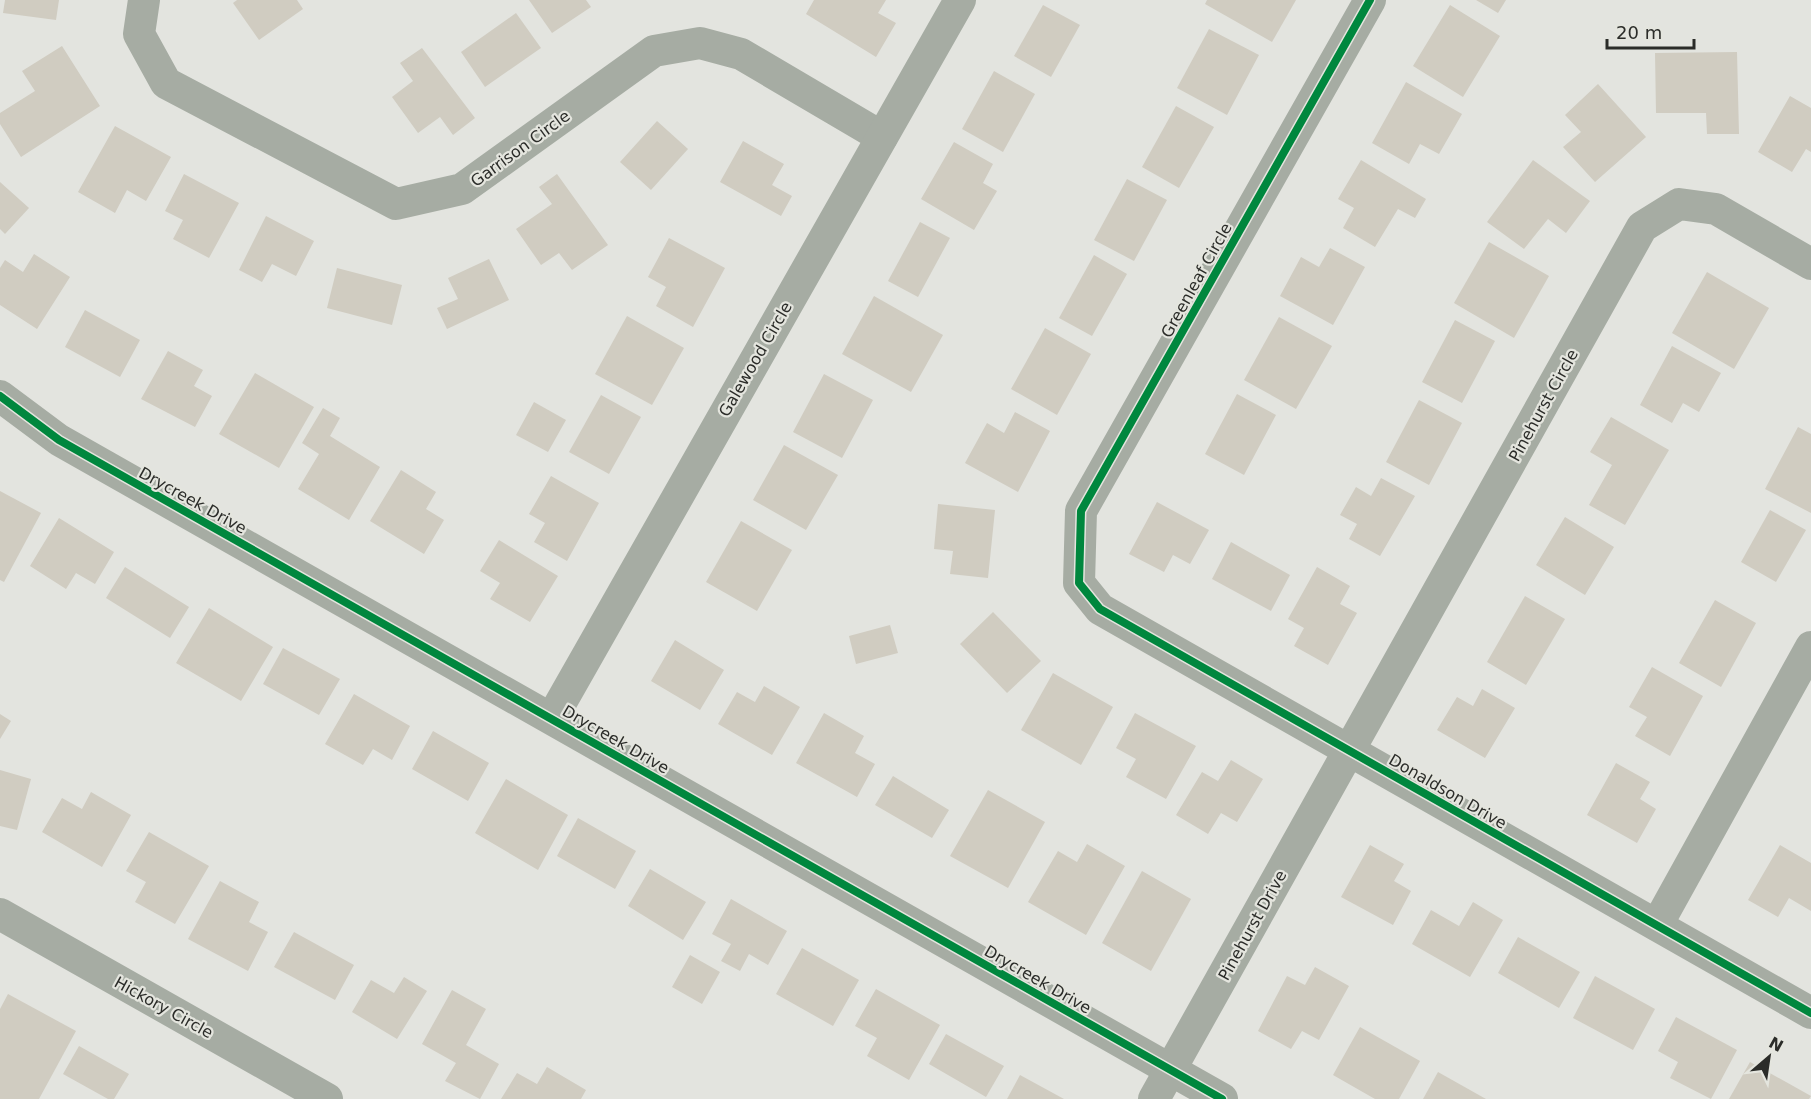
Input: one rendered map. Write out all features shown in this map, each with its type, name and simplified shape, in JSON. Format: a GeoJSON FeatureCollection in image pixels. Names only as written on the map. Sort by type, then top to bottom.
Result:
{"type":"FeatureCollection","features":[{"type":"Feature","properties":{"kind":"street","name":"Garrison Circle"},"geometry":{"type":"LineString","coordinates":[[144,0],[139,34],[166,83],[396,204],[462,189],[654,51],[700,43],[741,54],[882,137]]}},
{"type":"Feature","properties":{"kind":"street","name":"Galewood Circle"},"geometry":{"type":"LineString","coordinates":[[552,718],[960,0]]}},
{"type":"Feature","properties":{"kind":"street","name":"Greenleaf Circle"},"geometry":{"type":"LineString","coordinates":[[1078,583],[1081,511],[1370,0]]}},
{"type":"Feature","properties":{"kind":"street","name":"Pinehurst Circle"},"geometry":{"type":"LineString","coordinates":[[1350,750],[1642,227],[1679,204],[1716,209],[1811,264]]}},
{"type":"Feature","properties":{"kind":"street","name":"Drycreek Drive"},"geometry":{"type":"LineString","coordinates":[[0,396],[59,440],[1222,1099]]}},
{"type":"Feature","properties":{"kind":"street","name":"Donaldson Drive"},"geometry":{"type":"LineString","coordinates":[[1078,583],[1100,609],[1811,1013]]}},
{"type":"Feature","properties":{"kind":"street"},"geometry":{"type":"LineString","coordinates":[[1657,925],[1811,647]]}},
{"type":"Feature","properties":{"kind":"street","name":"Pinehurst Drive"},"geometry":{"type":"LineString","coordinates":[[1154,1099],[1350,750]]}},
{"type":"Feature","properties":{"kind":"street","name":"Hickory Circle"},"geometry":{"type":"LineString","coordinates":[[0,914],[327,1099]]}},
{"type":"Feature","properties":{"kind":"building"},"geometry":{"type":"Polygon","coordinates":[[[5,0],[59,0],[56,20],[3,13],[5,0]]]}},
{"type":"Feature","properties":{"kind":"building"},"geometry":{"type":"Polygon","coordinates":[[[237,0],[297,0],[303,9],[259,40],[233,3],[237,0]]]}},
{"type":"Feature","properties":{"kind":"building"},"geometry":{"type":"Polygon","coordinates":[[[529,0],[586,0],[591,7],[552,33],[529,0]]]}},
{"type":"Feature","properties":{"kind":"building"},"geometry":{"type":"Polygon","coordinates":[[[814,0],[886,0],[878,13],[896,23],[876,57],[806,14],[814,0]]]}},
{"type":"Feature","properties":{"kind":"building"},"geometry":{"type":"Polygon","coordinates":[[[1207,0],[1296,0],[1272,42],[1205,4],[1207,0]]]}},
{"type":"Feature","properties":{"kind":"building"},"geometry":{"type":"Polygon","coordinates":[[[1476,0],[1506,0],[1498,13],[1476,0]]]}},
{"type":"Feature","properties":{"kind":"building"},"geometry":{"type":"Polygon","coordinates":[[[1043,5],[1080,25],[1051,77],[1014,56],[1043,5]]]}},
{"type":"Feature","properties":{"kind":"building"},"geometry":{"type":"Polygon","coordinates":[[[1450,5],[1500,36],[1463,97],[1413,66],[1450,5]]]}},
{"type":"Feature","properties":{"kind":"building"},"geometry":{"type":"Polygon","coordinates":[[[516,13],[541,48],[485,87],[461,52],[516,13]]]}},
{"type":"Feature","properties":{"kind":"building"},"geometry":{"type":"Polygon","coordinates":[[[1209,29],[1259,55],[1227,115],[1177,88],[1209,29]]]}},
{"type":"Feature","properties":{"kind":"building"},"geometry":{"type":"Polygon","coordinates":[[[62,46],[100,106],[21,157],[0,124],[0,113],[35,91],[22,71],[62,46]]]}},
{"type":"Feature","properties":{"kind":"building"},"geometry":{"type":"Polygon","coordinates":[[[422,48],[475,118],[453,135],[440,117],[418,133],[392,97],[413,81],[400,63],[422,48]]]}},
{"type":"Feature","properties":{"kind":"building"},"geometry":{"type":"Polygon","coordinates":[[[1737,52],[1739,134],[1707,134],[1706,113],[1656,113],[1655,53],[1737,52]]]}},
{"type":"Feature","properties":{"kind":"building"},"geometry":{"type":"Polygon","coordinates":[[[994,71],[1035,94],[1003,152],[962,129],[994,71]]]}},
{"type":"Feature","properties":{"kind":"building"},"geometry":{"type":"Polygon","coordinates":[[[1406,82],[1462,114],[1439,154],[1420,144],[1409,164],[1372,143],[1406,82]]]}},
{"type":"Feature","properties":{"kind":"building"},"geometry":{"type":"Polygon","coordinates":[[[1598,84],[1646,137],[1595,182],[1563,147],[1581,132],[1565,115],[1598,84]]]}},
{"type":"Feature","properties":{"kind":"building"},"geometry":{"type":"Polygon","coordinates":[[[1790,96],[1811,108],[1811,152],[1806,149],[1792,172],[1758,152],[1790,96]]]}},
{"type":"Feature","properties":{"kind":"building"},"geometry":{"type":"Polygon","coordinates":[[[1176,106],[1214,127],[1179,188],[1142,167],[1176,106]]]}},
{"type":"Feature","properties":{"kind":"building"},"geometry":{"type":"Polygon","coordinates":[[[657,121],[688,149],[651,190],[620,162],[657,121]]]}},
{"type":"Feature","properties":{"kind":"building"},"geometry":{"type":"Polygon","coordinates":[[[115,126],[171,157],[146,201],[127,190],[115,213],[78,192],[115,126]]]}},
{"type":"Feature","properties":{"kind":"building"},"geometry":{"type":"Polygon","coordinates":[[[743,141],[784,164],[772,185],[792,196],[781,216],[720,182],[743,141]]]}},
{"type":"Feature","properties":{"kind":"building"},"geometry":{"type":"Polygon","coordinates":[[[954,142],[993,164],[983,183],[997,191],[974,230],[921,199],[954,142]]]}},
{"type":"Feature","properties":{"kind":"building"},"geometry":{"type":"Polygon","coordinates":[[[1361,160],[1426,199],[1415,218],[1398,209],[1375,247],[1343,228],[1354,208],[1338,199],[1361,160]]]}},
{"type":"Feature","properties":{"kind":"building"},"geometry":{"type":"Polygon","coordinates":[[[1533,160],[1590,201],[1566,233],[1548,219],[1524,249],[1487,222],[1533,160]]]}},
{"type":"Feature","properties":{"kind":"building"},"geometry":{"type":"Polygon","coordinates":[[[184,174],[239,203],[209,258],[173,239],[183,220],[165,211],[184,174]]]}},
{"type":"Feature","properties":{"kind":"building"},"geometry":{"type":"Polygon","coordinates":[[[557,174],[608,245],[572,270],[559,253],[541,265],[516,229],[552,204],[539,187],[557,174]]]}},
{"type":"Feature","properties":{"kind":"building"},"geometry":{"type":"Polygon","coordinates":[[[1127,179],[1167,200],[1134,261],[1094,240],[1127,179]]]}},
{"type":"Feature","properties":{"kind":"building"},"geometry":{"type":"Polygon","coordinates":[[[0,182],[29,208],[5,234],[0,229],[0,182]]]}},
{"type":"Feature","properties":{"kind":"building"},"geometry":{"type":"Polygon","coordinates":[[[266,216],[314,241],[296,276],[272,264],[262,282],[239,270],[266,216]]]}},
{"type":"Feature","properties":{"kind":"building"},"geometry":{"type":"Polygon","coordinates":[[[920,222],[950,238],[918,297],[888,281],[920,222]]]}},
{"type":"Feature","properties":{"kind":"building"},"geometry":{"type":"Polygon","coordinates":[[[669,238],[725,268],[693,327],[656,306],[666,287],[648,277],[669,238]]]}},
{"type":"Feature","properties":{"kind":"building"},"geometry":{"type":"Polygon","coordinates":[[[1489,242],[1549,276],[1514,338],[1454,303],[1489,242]]]}},
{"type":"Feature","properties":{"kind":"building"},"geometry":{"type":"Polygon","coordinates":[[[1330,248],[1365,267],[1333,325],[1280,296],[1301,257],[1319,267],[1330,248]]]}},
{"type":"Feature","properties":{"kind":"building"},"geometry":{"type":"Polygon","coordinates":[[[34,254],[70,277],[37,329],[0,305],[0,268],[5,260],[23,272],[34,254]]]}},
{"type":"Feature","properties":{"kind":"building"},"geometry":{"type":"Polygon","coordinates":[[[1094,255],[1127,274],[1092,336],[1059,318],[1094,255]]]}},
{"type":"Feature","properties":{"kind":"building"},"geometry":{"type":"Polygon","coordinates":[[[489,259],[509,300],[447,329],[437,308],[458,299],[448,278],[489,259]]]}},
{"type":"Feature","properties":{"kind":"building"},"geometry":{"type":"Polygon","coordinates":[[[337,268],[402,285],[392,325],[327,308],[337,268]]]}},
{"type":"Feature","properties":{"kind":"building"},"geometry":{"type":"Polygon","coordinates":[[[1707,272],[1769,308],[1734,369],[1672,333],[1707,272]]]}},
{"type":"Feature","properties":{"kind":"building"},"geometry":{"type":"Polygon","coordinates":[[[874,296],[943,335],[911,392],[842,354],[874,296]]]}},
{"type":"Feature","properties":{"kind":"building"},"geometry":{"type":"Polygon","coordinates":[[[85,310],[140,340],[120,377],[65,347],[85,310]]]}},
{"type":"Feature","properties":{"kind":"building"},"geometry":{"type":"Polygon","coordinates":[[[627,316],[684,348],[652,405],[595,374],[627,316]]]}},
{"type":"Feature","properties":{"kind":"building"},"geometry":{"type":"Polygon","coordinates":[[[1279,317],[1332,346],[1296,409],[1244,380],[1279,317]]]}},
{"type":"Feature","properties":{"kind":"building"},"geometry":{"type":"Polygon","coordinates":[[[1455,320],[1495,341],[1462,403],[1422,382],[1455,320]]]}},
{"type":"Feature","properties":{"kind":"building"},"geometry":{"type":"Polygon","coordinates":[[[1045,328],[1091,354],[1057,415],[1011,389],[1045,328]]]}},
{"type":"Feature","properties":{"kind":"building"},"geometry":{"type":"Polygon","coordinates":[[[1672,346],[1721,373],[1699,412],[1683,403],[1672,423],[1640,405],[1672,346]]]}},
{"type":"Feature","properties":{"kind":"building"},"geometry":{"type":"Polygon","coordinates":[[[168,351],[203,370],[194,386],[212,396],[195,427],[141,399],[168,351]]]}},
{"type":"Feature","properties":{"kind":"building"},"geometry":{"type":"Polygon","coordinates":[[[255,373],[314,407],[279,468],[219,434],[255,373]]]}},
{"type":"Feature","properties":{"kind":"building"},"geometry":{"type":"Polygon","coordinates":[[[824,374],[873,400],[842,458],[793,432],[824,374]]]}},
{"type":"Feature","properties":{"kind":"building"},"geometry":{"type":"Polygon","coordinates":[[[1237,394],[1276,415],[1244,475],[1205,454],[1237,394]]]}},
{"type":"Feature","properties":{"kind":"building"},"geometry":{"type":"Polygon","coordinates":[[[601,395],[641,417],[609,474],[569,452],[601,395]]]}},
{"type":"Feature","properties":{"kind":"building"},"geometry":{"type":"Polygon","coordinates":[[[1419,400],[1462,423],[1429,485],[1386,462],[1419,400]]]}},
{"type":"Feature","properties":{"kind":"building"},"geometry":{"type":"Polygon","coordinates":[[[534,402],[566,420],[548,452],[516,435],[534,402]]]}},
{"type":"Feature","properties":{"kind":"building"},"geometry":{"type":"Polygon","coordinates":[[[323,408],[340,418],[330,436],[380,467],[349,520],[298,489],[319,454],[302,443],[323,408]]]}},
{"type":"Feature","properties":{"kind":"building"},"geometry":{"type":"Polygon","coordinates":[[[1015,412],[1050,431],[1018,492],[965,463],[987,423],[1004,433],[1015,412]]]}},
{"type":"Feature","properties":{"kind":"building"},"geometry":{"type":"Polygon","coordinates":[[[1611,417],[1669,450],[1625,525],[1589,505],[1612,465],[1590,452],[1611,417]]]}},
{"type":"Feature","properties":{"kind":"building"},"geometry":{"type":"Polygon","coordinates":[[[1798,427],[1811,434],[1811,513],[1765,489],[1798,427]]]}},
{"type":"Feature","properties":{"kind":"building"},"geometry":{"type":"Polygon","coordinates":[[[784,445],[838,475],[806,530],[753,500],[784,445]]]}},
{"type":"Feature","properties":{"kind":"building"},"geometry":{"type":"Polygon","coordinates":[[[401,470],[436,492],[426,509],[444,520],[424,554],[370,521],[401,470]]]}},
{"type":"Feature","properties":{"kind":"building"},"geometry":{"type":"Polygon","coordinates":[[[551,476],[599,503],[567,561],[534,542],[545,523],[529,514],[551,476]]]}},
{"type":"Feature","properties":{"kind":"building"},"geometry":{"type":"Polygon","coordinates":[[[1381,478],[1415,496],[1380,556],[1349,539],[1357,524],[1340,515],[1356,487],[1371,496],[1381,478]]]}},
{"type":"Feature","properties":{"kind":"building"},"geometry":{"type":"Polygon","coordinates":[[[0,491],[41,513],[4,582],[0,580],[0,491]]]}},
{"type":"Feature","properties":{"kind":"building"},"geometry":{"type":"Polygon","coordinates":[[[1157,502],[1209,530],[1190,564],[1173,555],[1164,572],[1129,554],[1157,502]]]}},
{"type":"Feature","properties":{"kind":"building"},"geometry":{"type":"Polygon","coordinates":[[[938,504],[995,510],[988,578],[950,574],[953,551],[934,549],[938,504]]]}},
{"type":"Feature","properties":{"kind":"building"},"geometry":{"type":"Polygon","coordinates":[[[1770,510],[1806,530],[1776,582],[1741,562],[1770,510]]]}},
{"type":"Feature","properties":{"kind":"building"},"geometry":{"type":"Polygon","coordinates":[[[1565,517],[1614,547],[1585,595],[1536,565],[1565,517]]]}},
{"type":"Feature","properties":{"kind":"building"},"geometry":{"type":"Polygon","coordinates":[[[59,518],[114,552],[95,584],[76,573],[66,589],[30,566],[59,518]]]}},
{"type":"Feature","properties":{"kind":"building"},"geometry":{"type":"Polygon","coordinates":[[[741,521],[792,550],[757,611],[706,582],[741,521]]]}},
{"type":"Feature","properties":{"kind":"building"},"geometry":{"type":"Polygon","coordinates":[[[499,540],[558,576],[530,622],[490,599],[500,583],[480,571],[499,540]]]}},
{"type":"Feature","properties":{"kind":"building"},"geometry":{"type":"Polygon","coordinates":[[[1231,542],[1290,575],[1271,611],[1212,579],[1231,542]]]}},
{"type":"Feature","properties":{"kind":"building"},"geometry":{"type":"Polygon","coordinates":[[[125,567],[189,607],[170,638],[106,598],[125,567]]]}},
{"type":"Feature","properties":{"kind":"building"},"geometry":{"type":"Polygon","coordinates":[[[1317,567],[1350,586],[1340,604],[1357,613],[1328,665],[1294,646],[1304,628],[1288,619],[1317,567]]]}},
{"type":"Feature","properties":{"kind":"building"},"geometry":{"type":"Polygon","coordinates":[[[1525,596],[1565,619],[1526,685],[1487,662],[1525,596]]]}},
{"type":"Feature","properties":{"kind":"building"},"geometry":{"type":"Polygon","coordinates":[[[1715,600],[1756,623],[1721,687],[1679,663],[1715,600]]]}},
{"type":"Feature","properties":{"kind":"building"},"geometry":{"type":"Polygon","coordinates":[[[209,608],[273,647],[241,701],[176,663],[209,608]]]}},
{"type":"Feature","properties":{"kind":"building"},"geometry":{"type":"Polygon","coordinates":[[[993,612],[1041,661],[1007,693],[960,644],[993,612]]]}},
{"type":"Feature","properties":{"kind":"building"},"geometry":{"type":"Polygon","coordinates":[[[890,625],[898,653],[856,664],[849,636],[890,625]]]}},
{"type":"Feature","properties":{"kind":"building"},"geometry":{"type":"Polygon","coordinates":[[[675,640],[724,670],[700,710],[651,681],[675,640]]]}},
{"type":"Feature","properties":{"kind":"building"},"geometry":{"type":"Polygon","coordinates":[[[283,648],[340,679],[319,715],[263,684],[283,648]]]}},
{"type":"Feature","properties":{"kind":"building"},"geometry":{"type":"Polygon","coordinates":[[[1652,667],[1703,696],[1670,756],[1635,736],[1647,717],[1629,707],[1652,667]]]}},
{"type":"Feature","properties":{"kind":"building"},"geometry":{"type":"Polygon","coordinates":[[[1053,673],[1113,707],[1081,765],[1021,730],[1053,673]]]}},
{"type":"Feature","properties":{"kind":"building"},"geometry":{"type":"Polygon","coordinates":[[[764,686],[800,707],[772,755],[718,724],[737,692],[755,702],[764,686]]]}},
{"type":"Feature","properties":{"kind":"building"},"geometry":{"type":"Polygon","coordinates":[[[1482,689],[1515,708],[1485,758],[1437,730],[1457,697],[1473,706],[1482,689]]]}},
{"type":"Feature","properties":{"kind":"building"},"geometry":{"type":"Polygon","coordinates":[[[354,694],[410,726],[392,760],[373,749],[363,765],[325,744],[354,694]]]}},
{"type":"Feature","properties":{"kind":"building"},"geometry":{"type":"Polygon","coordinates":[[[824,713],[864,736],[855,753],[875,764],[857,797],[796,763],[824,713]]]}},
{"type":"Feature","properties":{"kind":"building"},"geometry":{"type":"Polygon","coordinates":[[[1135,713],[1196,746],[1166,799],[1126,777],[1136,759],[1116,748],[1135,713]]]}},
{"type":"Feature","properties":{"kind":"building"},"geometry":{"type":"Polygon","coordinates":[[[0,714],[11,721],[0,739],[0,714]]]}},
{"type":"Feature","properties":{"kind":"building"},"geometry":{"type":"Polygon","coordinates":[[[433,731],[489,763],[468,801],[412,769],[433,731]]]}},
{"type":"Feature","properties":{"kind":"building"},"geometry":{"type":"Polygon","coordinates":[[[1231,760],[1263,779],[1237,822],[1221,813],[1208,834],[1176,815],[1202,772],[1218,781],[1231,760]]]}},
{"type":"Feature","properties":{"kind":"building"},"geometry":{"type":"Polygon","coordinates":[[[1616,763],[1650,782],[1640,799],[1656,809],[1637,843],[1587,815],[1616,763]]]}},
{"type":"Feature","properties":{"kind":"building"},"geometry":{"type":"Polygon","coordinates":[[[0,770],[31,779],[17,830],[0,826],[0,770]]]}},
{"type":"Feature","properties":{"kind":"building"},"geometry":{"type":"Polygon","coordinates":[[[893,776],[949,810],[932,838],[875,805],[893,776]]]}},
{"type":"Feature","properties":{"kind":"building"},"geometry":{"type":"Polygon","coordinates":[[[506,779],[568,815],[538,870],[475,833],[506,779]]]}},
{"type":"Feature","properties":{"kind":"building"},"geometry":{"type":"Polygon","coordinates":[[[988,790],[1045,822],[1008,888],[950,856],[988,790]]]}},
{"type":"Feature","properties":{"kind":"building"},"geometry":{"type":"Polygon","coordinates":[[[91,792],[131,815],[102,867],[42,832],[62,798],[82,809],[91,792]]]}},
{"type":"Feature","properties":{"kind":"building"},"geometry":{"type":"Polygon","coordinates":[[[578,818],[636,851],[615,889],[557,856],[578,818]]]}},
{"type":"Feature","properties":{"kind":"building"},"geometry":{"type":"Polygon","coordinates":[[[149,832],[209,866],[175,924],[135,902],[146,882],[126,871],[149,832]]]}},
{"type":"Feature","properties":{"kind":"building"},"geometry":{"type":"Polygon","coordinates":[[[1087,844],[1125,866],[1086,935],[1028,902],[1058,851],[1077,862],[1087,844]]]}},
{"type":"Feature","properties":{"kind":"building"},"geometry":{"type":"Polygon","coordinates":[[[1370,845],[1404,864],[1394,881],[1411,891],[1393,925],[1341,897],[1370,845]]]}},
{"type":"Feature","properties":{"kind":"building"},"geometry":{"type":"Polygon","coordinates":[[[1780,845],[1811,863],[1811,911],[1789,898],[1778,917],[1748,900],[1780,845]]]}},
{"type":"Feature","properties":{"kind":"building"},"geometry":{"type":"Polygon","coordinates":[[[650,869],[706,902],[683,940],[628,906],[650,869]]]}},
{"type":"Feature","properties":{"kind":"building"},"geometry":{"type":"Polygon","coordinates":[[[1142,871],[1191,899],[1151,971],[1102,943],[1142,871]]]}},
{"type":"Feature","properties":{"kind":"building"},"geometry":{"type":"Polygon","coordinates":[[[220,881],[259,902],[249,922],[268,932],[248,971],[188,939],[220,881]]]}},
{"type":"Feature","properties":{"kind":"building"},"geometry":{"type":"Polygon","coordinates":[[[731,899],[787,931],[768,965],[749,954],[740,971],[721,961],[731,944],[712,934],[731,899]]]}},
{"type":"Feature","properties":{"kind":"building"},"geometry":{"type":"Polygon","coordinates":[[[1473,902],[1503,920],[1470,977],[1412,944],[1431,910],[1459,926],[1473,902]]]}},
{"type":"Feature","properties":{"kind":"building"},"geometry":{"type":"Polygon","coordinates":[[[294,932],[354,965],[335,1000],[274,967],[294,932]]]}},
{"type":"Feature","properties":{"kind":"building"},"geometry":{"type":"Polygon","coordinates":[[[1518,937],[1580,972],[1559,1008],[1498,973],[1518,937]]]}},
{"type":"Feature","properties":{"kind":"building"},"geometry":{"type":"Polygon","coordinates":[[[802,948],[859,980],[833,1026],[776,994],[802,948]]]}},
{"type":"Feature","properties":{"kind":"building"},"geometry":{"type":"Polygon","coordinates":[[[690,955],[720,972],[702,1004],[672,987],[690,955]]]}},
{"type":"Feature","properties":{"kind":"building"},"geometry":{"type":"Polygon","coordinates":[[[1315,967],[1349,986],[1319,1040],[1302,1031],[1291,1049],[1258,1031],[1287,976],[1305,985],[1315,967]]]}},
{"type":"Feature","properties":{"kind":"building"},"geometry":{"type":"Polygon","coordinates":[[[1595,976],[1655,1009],[1633,1050],[1573,1018],[1595,976]]]}},
{"type":"Feature","properties":{"kind":"building"},"geometry":{"type":"Polygon","coordinates":[[[404,977],[427,991],[397,1039],[352,1012],[371,980],[394,993],[404,977]]]}},
{"type":"Feature","properties":{"kind":"building"},"geometry":{"type":"Polygon","coordinates":[[[876,989],[940,1025],[909,1080],[867,1056],[877,1038],[855,1026],[876,989]]]}},
{"type":"Feature","properties":{"kind":"building"},"geometry":{"type":"Polygon","coordinates":[[[452,990],[486,1009],[466,1045],[499,1064],[480,1099],[445,1081],[456,1063],[422,1044],[452,990]]]}},
{"type":"Feature","properties":{"kind":"building"},"geometry":{"type":"Polygon","coordinates":[[[8,994],[76,1031],[39,1099],[0,1099],[0,1009],[8,994]]]}},
{"type":"Feature","properties":{"kind":"building"},"geometry":{"type":"Polygon","coordinates":[[[1676,1017],[1737,1050],[1711,1099],[1670,1078],[1678,1062],[1658,1051],[1676,1017]]]}},
{"type":"Feature","properties":{"kind":"building"},"geometry":{"type":"Polygon","coordinates":[[[1360,1027],[1420,1061],[1399,1099],[1375,1099],[1333,1075],[1360,1027]]]}},
{"type":"Feature","properties":{"kind":"building"},"geometry":{"type":"Polygon","coordinates":[[[946,1034],[1004,1066],[986,1097],[929,1064],[946,1034]]]}},
{"type":"Feature","properties":{"kind":"building"},"geometry":{"type":"Polygon","coordinates":[[[79,1046],[129,1074],[114,1099],[108,1099],[63,1074],[79,1046]]]}},
{"type":"Feature","properties":{"kind":"building"},"geometry":{"type":"Polygon","coordinates":[[[1750,1062],[1811,1096],[1809,1099],[1729,1099],[1750,1062]]]}},
{"type":"Feature","properties":{"kind":"building"},"geometry":{"type":"Polygon","coordinates":[[[547,1067],[586,1090],[581,1099],[501,1099],[517,1073],[537,1084],[547,1067]]]}},
{"type":"Feature","properties":{"kind":"building"},"geometry":{"type":"Polygon","coordinates":[[[1438,1072],[1486,1099],[1423,1099],[1438,1072]]]}},
{"type":"Feature","properties":{"kind":"building"},"geometry":{"type":"Polygon","coordinates":[[[1020,1075],[1064,1099],[1007,1099],[1020,1075]]]}},
{"type":"Feature","properties":{"kind":"cycle path"},"geometry":{"type":"LineString","coordinates":[[1370,0],[1081,511],[1079,583],[1100,609],[1811,1013]]}},
{"type":"Feature","properties":{"kind":"cycle path"},"geometry":{"type":"LineString","coordinates":[[0,396],[59,440],[1222,1099]]}}]}
